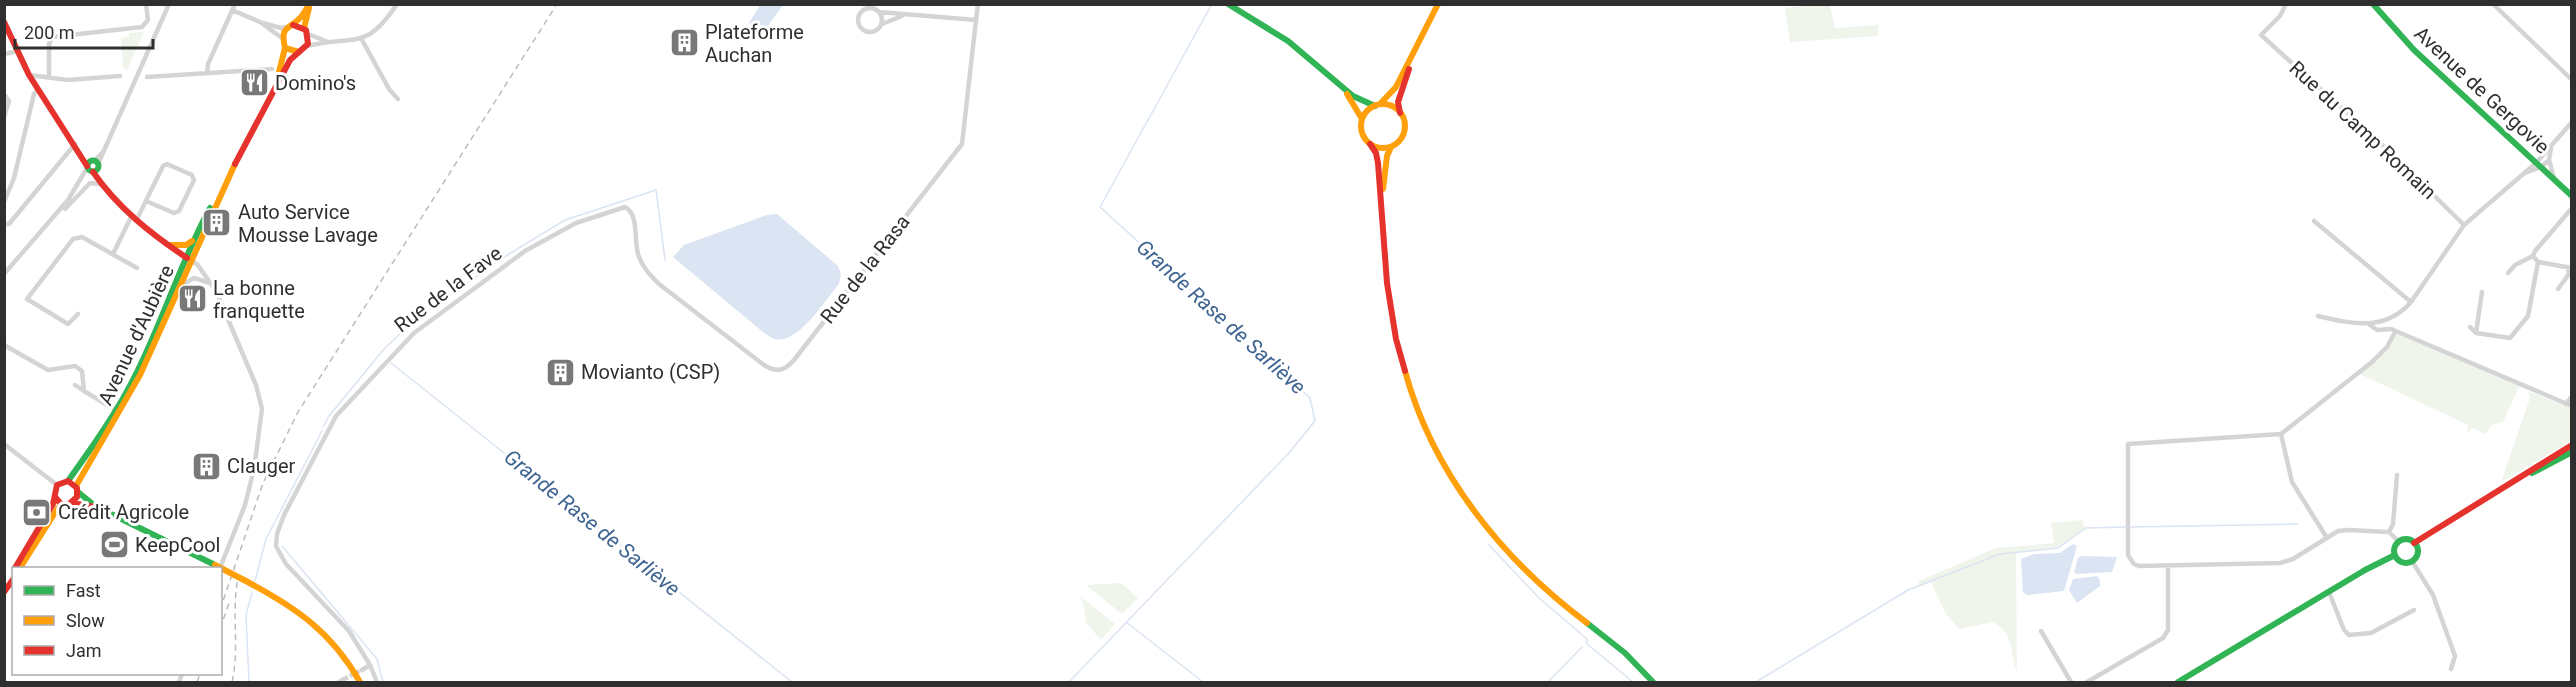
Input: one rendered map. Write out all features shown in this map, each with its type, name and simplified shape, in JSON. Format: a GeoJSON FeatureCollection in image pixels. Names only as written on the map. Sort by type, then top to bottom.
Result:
{"type":"FeatureCollection","features":[{"type":"Feature","properties":{"kind":"main road"},"geometry":{"type":"LineString","coordinates":[[273,92],[285,57],[282,38],[284,31],[309,4]]}},
{"type":"Feature","properties":{"kind":"main road"},"geometry":{"type":"LineString","coordinates":[[188,259],[193,240],[290,60],[307,46],[309,4]]}},
{"type":"Feature","properties":{"kind":"main road"},"geometry":{"type":"LineString","coordinates":[[1228,4],[1276,33],[1364,103],[1376,106],[1389,105],[1400,113]]}},
{"type":"Feature","properties":{"kind":"main road"},"geometry":{"type":"LineString","coordinates":[[1362,119],[1383,102],[1396,87],[1438,4]]}},
{"type":"Feature","properties":{"kind":"main road","name":"Avenue de Gergovie"},"geometry":{"type":"LineString","coordinates":[[2373,4],[2414,50],[2571,196]]}},
{"type":"Feature","properties":{"kind":"main road"},"geometry":{"type":"LineString","coordinates":[[4,22],[29,75],[103,185],[134,217],[188,259]]}},
{"type":"Feature","properties":{"kind":"main road"},"geometry":{"type":"LineString","coordinates":[[291,26],[306,31]]}},
{"type":"Feature","properties":{"kind":"main road"},"geometry":{"type":"LineString","coordinates":[[285,48],[299,52]]}},
{"type":"Feature","properties":{"kind":"main road"},"geometry":{"type":"LineString","coordinates":[[1383,217],[1387,156],[1391,147],[1404,132],[1398,102],[1414,54]]}},
{"type":"Feature","properties":{"kind":"main road"},"geometry":{"type":"LineString","coordinates":[[1314,62],[1350,98],[1362,119],[1362,133],[1376,153],[1389,299],[1402,361],[1424,422],[1453,480],[1488,530],[1529,575],[1569,611],[1631,659],[1653,682]]}},
{"type":"Feature","properties":{"kind":"main road"},"geometry":{"type":"LineString","coordinates":[[1370,144],[1377,148],[1391,147]]}},
{"type":"Feature","properties":{"kind":"main road"},"geometry":{"type":"LineString","coordinates":[[188,259],[224,185]]}},
{"type":"Feature","properties":{"kind":"main road"},"geometry":{"type":"LineString","coordinates":[[170,245],[186,245],[193,240]]}},
{"type":"Feature","properties":{"kind":"main road","name":"Avenue d'Aubière"},"geometry":{"type":"LineString","coordinates":[[77,489],[78,479],[140,375],[178,289],[188,259]]}},
{"type":"Feature","properties":{"kind":"main road","name":"Avenue d'Aubière"},"geometry":{"type":"LineString","coordinates":[[68,481],[117,412],[188,259]]}},
{"type":"Feature","properties":{"kind":"main road"},"geometry":{"type":"LineString","coordinates":[[2414,543],[2571,445]]}},
{"type":"Feature","properties":{"kind":"main road"},"geometry":{"type":"LineString","coordinates":[[2474,505],[2571,452]]}},
{"type":"Feature","properties":{"kind":"main road"},"geometry":{"type":"LineString","coordinates":[[17,567],[53,504],[57,484],[68,481],[83,497],[102,508],[218,567]]}},
{"type":"Feature","properties":{"kind":"main road"},"geometry":{"type":"LineString","coordinates":[[72,503],[77,497],[77,489]]}},
{"type":"Feature","properties":{"kind":"main road"},"geometry":{"type":"LineString","coordinates":[[55,497],[64,504]]}},
{"type":"Feature","properties":{"kind":"main road"},"geometry":{"type":"LineString","coordinates":[[17,567],[58,508],[72,503],[102,508]]}},
{"type":"Feature","properties":{"kind":"main road"},"geometry":{"type":"LineString","coordinates":[[2408,540],[2414,543],[2418,552],[2412,561],[2402,562],[2395,555],[2395,548],[2399,542],[2408,540]]}},
{"type":"Feature","properties":{"kind":"main road"},"geometry":{"type":"LineString","coordinates":[[2178,682],[2395,555]]}},
{"type":"Feature","properties":{"kind":"main road"},"geometry":{"type":"LineString","coordinates":[[222,569],[286,602],[318,626],[337,646],[360,682]]}},
{"type":"Feature","properties":{"kind":"street"},"geometry":{"type":"LineString","coordinates":[[49,76],[49,44],[52,38],[142,27],[148,20],[146,4]]}},
{"type":"Feature","properties":{"kind":"street"},"geometry":{"type":"LineString","coordinates":[[4,274],[68,200],[102,153],[169,4]]}},
{"type":"Feature","properties":{"kind":"street"},"geometry":{"type":"LineString","coordinates":[[207,73],[208,64],[235,4]]}},
{"type":"Feature","properties":{"kind":"street"},"geometry":{"type":"LineString","coordinates":[[307,46],[361,38],[379,28],[397,4]]}},
{"type":"Feature","properties":{"kind":"street"},"geometry":{"type":"LineString","coordinates":[[907,15],[882,24],[878,30],[870,33],[862,30],[858,23],[859,15],[865,9],[907,15],[927,14],[976,20],[978,4]]}},
{"type":"Feature","properties":{"kind":"street","name":"Rue du Camp Romain"},"geometry":{"type":"LineString","coordinates":[[2286,4],[2280,16],[2261,35],[2389,151],[2464,225]]}},
{"type":"Feature","properties":{"kind":"street"},"geometry":{"type":"LineString","coordinates":[[2493,4],[2571,80]]}},
{"type":"Feature","properties":{"kind":"street"},"geometry":{"type":"LineString","coordinates":[[232,10],[281,28],[291,26]]}},
{"type":"Feature","properties":{"kind":"street"},"geometry":{"type":"LineString","coordinates":[[879,12],[882,24]]}},
{"type":"Feature","properties":{"kind":"street","name":"Rue de la Rasa"},"geometry":{"type":"LineString","coordinates":[[659,284],[772,370],[779,371],[789,366],[962,144],[976,20]]}},
{"type":"Feature","properties":{"kind":"street"},"geometry":{"type":"LineString","coordinates":[[260,22],[282,38]]}},
{"type":"Feature","properties":{"kind":"street"},"geometry":{"type":"LineString","coordinates":[[306,31],[330,43]]}},
{"type":"Feature","properties":{"kind":"street"},"geometry":{"type":"LineString","coordinates":[[361,38],[389,89],[398,99]]}},
{"type":"Feature","properties":{"kind":"street"},"geometry":{"type":"LineString","coordinates":[[4,54],[18,51]]}},
{"type":"Feature","properties":{"kind":"street"},"geometry":{"type":"LineString","coordinates":[[147,77],[272,69]]}},
{"type":"Feature","properties":{"kind":"street"},"geometry":{"type":"LineString","coordinates":[[29,75],[68,80],[120,76]]}},
{"type":"Feature","properties":{"kind":"street"},"geometry":{"type":"LineString","coordinates":[[4,202],[14,178],[34,94],[38,89]]}},
{"type":"Feature","properties":{"kind":"street"},"geometry":{"type":"LineString","coordinates":[[4,94],[9,101],[4,117]]}},
{"type":"Feature","properties":{"kind":"street"},"geometry":{"type":"LineString","coordinates":[[2538,165],[2571,122]]}},
{"type":"Feature","properties":{"kind":"street"},"geometry":{"type":"LineString","coordinates":[[4,224],[9,224],[76,145]]}},
{"type":"Feature","properties":{"kind":"street"},"geometry":{"type":"LineString","coordinates":[[2551,148],[2549,160],[2554,180]]}},
{"type":"Feature","properties":{"kind":"street"},"geometry":{"type":"LineString","coordinates":[[2318,316],[2370,325],[2394,316],[2411,302],[2464,225],[2522,174],[2549,160]]}},
{"type":"Feature","properties":{"kind":"street"},"geometry":{"type":"LineString","coordinates":[[113,254],[146,201],[165,164],[192,175],[194,180],[179,211],[174,213],[146,201]]}},
{"type":"Feature","properties":{"kind":"street"},"geometry":{"type":"LineString","coordinates":[[65,209],[90,183],[98,182],[103,185]]}},
{"type":"Feature","properties":{"kind":"street","name":"Rue de la Fave"},"geometry":{"type":"LineString","coordinates":[[377,682],[370,665],[349,631],[286,564],[276,546],[277,534],[284,514],[336,416],[393,353],[421,327],[525,251],[576,223],[619,207],[631,210],[634,216],[639,256],[645,268],[659,284]]}},
{"type":"Feature","properties":{"kind":"street"},"geometry":{"type":"LineString","coordinates":[[2508,273],[2515,265],[2533,256],[2571,208]]}},
{"type":"Feature","properties":{"kind":"street"},"geometry":{"type":"LineString","coordinates":[[2314,221],[2411,302]]}},
{"type":"Feature","properties":{"kind":"street"},"geometry":{"type":"LineString","coordinates":[[78,314],[68,324],[27,300],[73,239],[82,237],[137,268]]}},
{"type":"Feature","properties":{"kind":"street"},"geometry":{"type":"LineString","coordinates":[[2533,256],[2538,262],[2570,268],[2569,274],[2558,289]]}},
{"type":"Feature","properties":{"kind":"street"},"geometry":{"type":"LineString","coordinates":[[188,259],[197,264],[210,283],[256,385],[262,409],[254,469],[245,505],[218,567]]}},
{"type":"Feature","properties":{"kind":"street"},"geometry":{"type":"LineString","coordinates":[[2470,327],[2476,333],[2510,338],[2528,316],[2538,262]]}},
{"type":"Feature","properties":{"kind":"street"},"geometry":{"type":"LineString","coordinates":[[178,289],[194,278],[210,283]]}},
{"type":"Feature","properties":{"kind":"street"},"geometry":{"type":"LineString","coordinates":[[2476,333],[2482,292]]}},
{"type":"Feature","properties":{"kind":"street"},"geometry":{"type":"LineString","coordinates":[[2370,325],[2373,329],[2388,329],[2569,405],[2571,396]]}},
{"type":"Feature","properties":{"kind":"street"},"geometry":{"type":"LineString","coordinates":[[2395,332],[2387,347],[2372,362],[2281,434],[2128,444],[2128,555],[2134,564],[2168,566],[2280,563],[2293,559],[2338,531],[2389,532],[2399,542]]}},
{"type":"Feature","properties":{"kind":"street"},"geometry":{"type":"LineString","coordinates":[[4,345],[48,370],[75,366],[82,372],[84,391]]}},
{"type":"Feature","properties":{"kind":"street"},"geometry":{"type":"LineString","coordinates":[[75,385],[117,412]]}},
{"type":"Feature","properties":{"kind":"street"},"geometry":{"type":"LineString","coordinates":[[2281,434],[2292,482],[2327,538]]}},
{"type":"Feature","properties":{"kind":"street"},"geometry":{"type":"LineString","coordinates":[[4,444],[57,484]]}},
{"type":"Feature","properties":{"kind":"street"},"geometry":{"type":"LineString","coordinates":[[2389,532],[2393,524],[2397,476]]}},
{"type":"Feature","properties":{"kind":"street"},"geometry":{"type":"LineString","coordinates":[[2412,561],[2427,581],[2433,595],[2455,656],[2451,669]]}},
{"type":"Feature","properties":{"kind":"street"},"geometry":{"type":"LineString","coordinates":[[2087,682],[2163,638],[2168,630],[2168,566]]}},
{"type":"Feature","properties":{"kind":"street"},"geometry":{"type":"LineString","coordinates":[[2329,592],[2344,630],[2349,635],[2371,633],[2414,610]]}},
{"type":"Feature","properties":{"kind":"street"},"geometry":{"type":"LineString","coordinates":[[2040,631],[2071,682]]}},
{"type":"Feature","properties":{"kind":"street"},"geometry":{"type":"LineString","coordinates":[[362,670],[370,665]]}},
{"type":"Feature","properties":{"kind":"shaded area"},"geometry":{"type":"Polygon","coordinates":[[[760,5],[783,5],[762,34],[749,23],[760,5]]]}},
{"type":"Feature","properties":{"kind":"shaded area"},"geometry":{"type":"Polygon","coordinates":[[[1830,5],[1835,28],[1878,25],[1878,36],[1790,42],[1785,8],[1830,5]]]}},
{"type":"Feature","properties":{"kind":"shaded area"},"geometry":{"type":"Polygon","coordinates":[[[144,32],[127,70],[123,67],[121,38],[129,37],[129,33],[144,32]]]}},
{"type":"Feature","properties":{"kind":"shaded area"},"geometry":{"type":"Polygon","coordinates":[[[777,214],[838,266],[841,274],[839,284],[811,319],[793,335],[784,339],[773,338],[763,332],[673,257],[684,245],[767,215],[777,214]]]}},
{"type":"Feature","properties":{"kind":"shaded area"},"geometry":{"type":"Polygon","coordinates":[[[2397,334],[2521,387],[2503,422],[2492,425],[2486,434],[2472,428],[2467,433],[2468,425],[2360,374],[2390,346],[2397,334]]]}},
{"type":"Feature","properties":{"kind":"shaded area"},"geometry":{"type":"Polygon","coordinates":[[[2528,391],[2571,408],[2571,441],[2501,482],[2530,398],[2528,391]]]}},
{"type":"Feature","properties":{"kind":"shaded area"},"geometry":{"type":"Polygon","coordinates":[[[2082,520],[2085,529],[2062,546],[2016,553],[2017,672],[2009,638],[2000,627],[1993,622],[1959,629],[1946,614],[1931,582],[1919,587],[1919,581],[1996,548],[2054,543],[2051,523],[2082,520]]]}},
{"type":"Feature","properties":{"kind":"shaded area"},"geometry":{"type":"Polygon","coordinates":[[[2073,544],[2077,546],[2064,591],[2027,595],[2023,592],[2021,559],[2034,554],[2060,553],[2073,544]]]}},
{"type":"Feature","properties":{"kind":"shaded area"},"geometry":{"type":"Polygon","coordinates":[[[2082,556],[2117,557],[2112,572],[2077,574],[2074,572],[2078,558],[2082,556]]]}},
{"type":"Feature","properties":{"kind":"shaded area"},"geometry":{"type":"Polygon","coordinates":[[[2097,576],[2100,586],[2077,603],[2069,590],[2073,579],[2097,576]]]}},
{"type":"Feature","properties":{"kind":"shaded area"},"geometry":{"type":"Polygon","coordinates":[[[1121,583],[1138,598],[1122,614],[1086,585],[1121,583]]]}},
{"type":"Feature","properties":{"kind":"shaded area"},"geometry":{"type":"Polygon","coordinates":[[[1080,596],[1115,624],[1101,640],[1086,623],[1080,596]]]}},
{"type":"Feature","properties":{"kind":"waterway","name":"Grande Rase de Sarliève"},"geometry":{"type":"LineString","coordinates":[[1069,682],[1288,454],[1315,421],[1310,398],[1100,207],[1212,4]]}},
{"type":"Feature","properties":{"kind":"waterway"},"geometry":{"type":"LineString","coordinates":[[323,427],[329,416],[384,349],[413,321],[501,259],[565,220],[656,190],[665,260]]}},
{"type":"Feature","properties":{"kind":"waterway","name":"Grande Rase de Sarliève"},"geometry":{"type":"LineString","coordinates":[[391,363],[792,682]]}},
{"type":"Feature","properties":{"kind":"waterway"},"geometry":{"type":"LineString","coordinates":[[255,581],[266,539],[322,431]]}},
{"type":"Feature","properties":{"kind":"waterway"},"geometry":{"type":"LineString","coordinates":[[2131,527],[2298,524]]}},
{"type":"Feature","properties":{"kind":"waterway"},"geometry":{"type":"LineString","coordinates":[[1756,682],[1908,590],[2000,554],[2058,548],[2086,528],[2126,527]]}},
{"type":"Feature","properties":{"kind":"waterway"},"geometry":{"type":"LineString","coordinates":[[1489,545],[1538,597],[1587,639],[1587,642]]}},
{"type":"Feature","properties":{"kind":"waterway"},"geometry":{"type":"LineString","coordinates":[[282,546],[377,659],[382,679],[385,682]]}},
{"type":"Feature","properties":{"kind":"waterway"},"geometry":{"type":"LineString","coordinates":[[249,682],[246,615],[252,593]]}},
{"type":"Feature","properties":{"kind":"waterway"},"geometry":{"type":"LineString","coordinates":[[1126,622],[1203,682]]}},
{"type":"Feature","properties":{"kind":"waterway"},"geometry":{"type":"LineString","coordinates":[[1586,643],[1633,682]]}},
{"type":"Feature","properties":{"kind":"waterway"},"geometry":{"type":"LineString","coordinates":[[1548,682],[1582,647]]}},
{"type":"Feature","properties":{"kind":"tunnel"},"geometry":{"type":"LineString","coordinates":[[344,679],[362,670]]}},
{"type":"Feature","properties":{"kind":"railway"},"geometry":{"type":"LineString","coordinates":[[222,604],[263,483],[298,412],[557,4]]}},
{"type":"Feature","properties":{"kind":"railway"},"geometry":{"type":"LineString","coordinates":[[232,682],[238,578]]}},
{"type":"Feature","properties":{"kind":"railway"},"geometry":{"type":"LineString","coordinates":[[222,623],[229,603]]}},
{"type":"Feature","properties":{"kind":"railway"},"geometry":{"type":"LineString","coordinates":[[197,682],[200,675]]}},
{"type":"Feature","properties":{"kind":"traffic: fast"},"geometry":{"type":"LineString","coordinates":[[1228,4],[1288,41],[1353,96],[1375,106]]}},
{"type":"Feature","properties":{"kind":"traffic: fast"},"geometry":{"type":"LineString","coordinates":[[2373,4],[2414,50],[2572,196]]}},
{"type":"Feature","properties":{"kind":"traffic: fast"},"geometry":{"type":"LineString","coordinates":[[93,160],[99,166],[93,172],[87,166],[93,160]]}},
{"type":"Feature","properties":{"kind":"traffic: fast"},"geometry":{"type":"LineString","coordinates":[[68,481],[105,428],[130,386],[147,352],[190,248],[210,208]]}},
{"type":"Feature","properties":{"kind":"traffic: fast"},"geometry":{"type":"LineString","coordinates":[[2532,473],[2572,452]]}},
{"type":"Feature","properties":{"kind":"traffic: fast"},"geometry":{"type":"LineString","coordinates":[[78,492],[95,506],[215,565]]}},
{"type":"Feature","properties":{"kind":"traffic: fast"},"geometry":{"type":"LineString","coordinates":[[2406,539],[2414,543],[2418,551],[2414,559],[2406,563],[2398,559],[2394,551],[2398,543],[2406,539]]}},
{"type":"Feature","properties":{"kind":"traffic: fast"},"geometry":{"type":"LineString","coordinates":[[2178,682],[2365,570],[2395,555]]}},
{"type":"Feature","properties":{"kind":"traffic: fast"},"geometry":{"type":"LineString","coordinates":[[1587,623],[1625,653],[1653,682]]}},
{"type":"Feature","properties":{"kind":"traffic: slow"},"geometry":{"type":"LineString","coordinates":[[299,52],[285,48],[284,32],[301,17],[309,4]]}},
{"type":"Feature","properties":{"kind":"traffic: slow"},"geometry":{"type":"LineString","coordinates":[[1380,104],[1396,87],[1438,4]]}},
{"type":"Feature","properties":{"kind":"traffic: slow"},"geometry":{"type":"LineString","coordinates":[[304,28],[309,8]]}},
{"type":"Feature","properties":{"kind":"traffic: slow"},"geometry":{"type":"LineString","coordinates":[[278,76],[285,48]]}},
{"type":"Feature","properties":{"kind":"traffic: slow"},"geometry":{"type":"LineString","coordinates":[[1347,94],[1362,119]]}},
{"type":"Feature","properties":{"kind":"traffic: slow"},"geometry":{"type":"LineString","coordinates":[[1383,104],[1398,111],[1405,126],[1398,141],[1383,148],[1368,141],[1361,126],[1368,111],[1383,104]]}},
{"type":"Feature","properties":{"kind":"traffic: slow"},"geometry":{"type":"LineString","coordinates":[[1383,189],[1387,156],[1391,147]]}},
{"type":"Feature","properties":{"kind":"traffic: slow"},"geometry":{"type":"LineString","coordinates":[[76,486],[140,375],[235,164]]}},
{"type":"Feature","properties":{"kind":"traffic: slow"},"geometry":{"type":"LineString","coordinates":[[170,245],[186,245],[192,241]]}},
{"type":"Feature","properties":{"kind":"traffic: slow"},"geometry":{"type":"LineString","coordinates":[[1405,371],[1417,409],[1433,445],[1475,512],[1527,572],[1587,623]]}},
{"type":"Feature","properties":{"kind":"traffic: slow"},"geometry":{"type":"LineString","coordinates":[[21,567],[58,508],[64,505]]}},
{"type":"Feature","properties":{"kind":"traffic: slow"},"geometry":{"type":"LineString","coordinates":[[215,565],[219,567]]}},
{"type":"Feature","properties":{"kind":"traffic: slow"},"geometry":{"type":"LineString","coordinates":[[222,569],[244,580]]}},
{"type":"Feature","properties":{"kind":"traffic: slow"},"geometry":{"type":"LineString","coordinates":[[244,580],[280,600],[324,634],[337,648],[360,682]]}},
{"type":"Feature","properties":{"kind":"traffic: jam"},"geometry":{"type":"LineString","coordinates":[[4,22],[29,75],[87,166]]}},
{"type":"Feature","properties":{"kind":"traffic: jam"},"geometry":{"type":"LineString","coordinates":[[235,164],[290,60],[308,44],[306,30],[293,25]]}},
{"type":"Feature","properties":{"kind":"traffic: jam"},"geometry":{"type":"LineString","coordinates":[[1400,113],[1398,102],[1409,69]]}},
{"type":"Feature","properties":{"kind":"traffic: jam"},"geometry":{"type":"LineString","coordinates":[[1370,144],[1376,153],[1378,163],[1387,283],[1396,339],[1405,371]]}},
{"type":"Feature","properties":{"kind":"traffic: jam"},"geometry":{"type":"LineString","coordinates":[[93,172],[113,197],[136,219],[187,258]]}},
{"type":"Feature","properties":{"kind":"traffic: jam"},"geometry":{"type":"LineString","coordinates":[[2414,543],[2572,445]]}},
{"type":"Feature","properties":{"kind":"traffic: jam"},"geometry":{"type":"LineString","coordinates":[[16,567],[53,504],[57,485],[68,481],[77,488],[77,497],[69,504],[61,504],[55,497]]}},
{"type":"Feature","properties":{"kind":"traffic: jam"},"geometry":{"type":"LineString","coordinates":[[72,503],[95,507]]}},
{"type":"Feature","properties":{"kind":"traffic: jam"},"geometry":{"type":"LineString","coordinates":[[4,592],[12,581]]}},
{"type":"Feature","properties":{"kind":"place","name":"Plateforme Auchan"},"geometry":{"type":"Point","coordinates":[684,43]}},
{"type":"Feature","properties":{"kind":"place","name":"Domino's"},"geometry":{"type":"Point","coordinates":[254,83]}},
{"type":"Feature","properties":{"kind":"place","name":"Auto Service Mousse Lavage"},"geometry":{"type":"Point","coordinates":[217,223]}},
{"type":"Feature","properties":{"kind":"place","name":"La bonne franquette"},"geometry":{"type":"Point","coordinates":[192,299]}},
{"type":"Feature","properties":{"kind":"place","name":"Movianto (CSP)"},"geometry":{"type":"Point","coordinates":[560,372]}},
{"type":"Feature","properties":{"kind":"place","name":"Clauger"},"geometry":{"type":"Point","coordinates":[206,466]}},
{"type":"Feature","properties":{"kind":"place","name":"Crédit Agricole"},"geometry":{"type":"Point","coordinates":[37,512]}},
{"type":"Feature","properties":{"kind":"place","name":"KeepCool"},"geometry":{"type":"Point","coordinates":[114,545]}}]}
